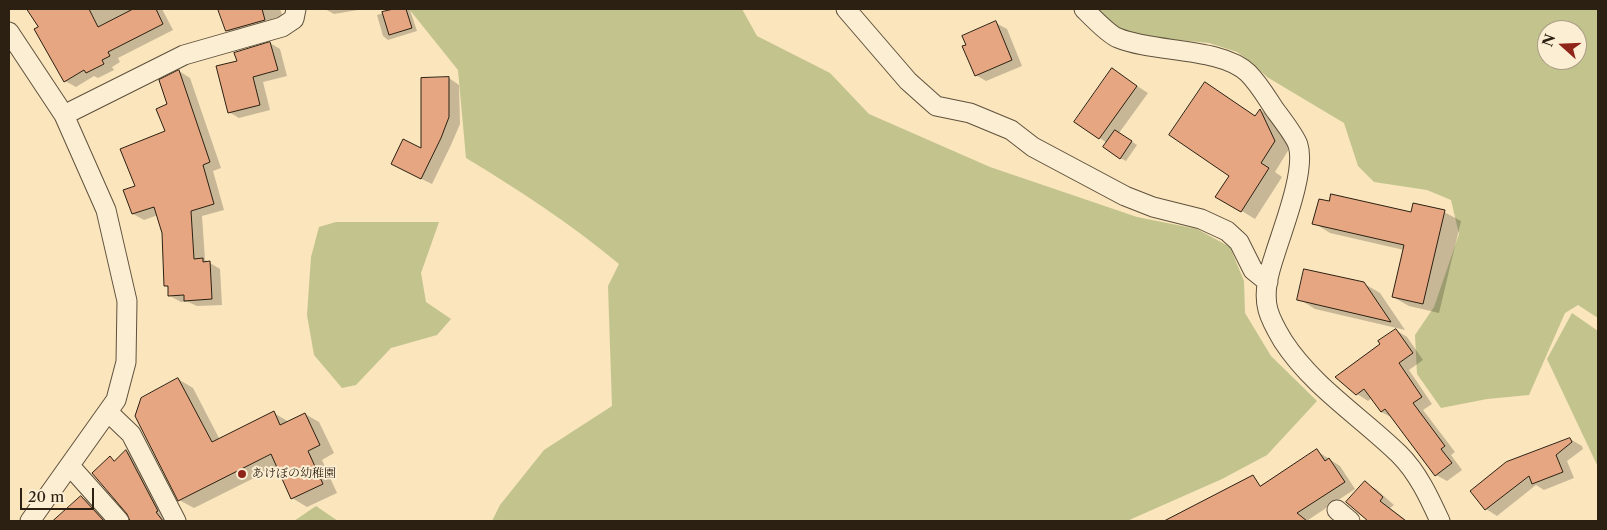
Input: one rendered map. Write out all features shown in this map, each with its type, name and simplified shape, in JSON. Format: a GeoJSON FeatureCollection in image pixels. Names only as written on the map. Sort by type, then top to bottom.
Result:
{"type":"FeatureCollection","features":[{"type":"Feature","properties":{"kind":"street"},"geometry":{"type":"LineString","coordinates":[[64,115],[184,55],[282,27],[294,19],[296,9]]}},
{"type":"Feature","properties":{"kind":"street"},"geometry":{"type":"LineString","coordinates":[[846,9],[908,80],[936,106],[970,113],[1011,130],[1033,147],[1124,196],[1153,207],[1201,219],[1227,231],[1239,242],[1253,270],[1268,282]]}},
{"type":"Feature","properties":{"kind":"street"},"geometry":{"type":"LineString","coordinates":[[1084,9],[1116,38],[1148,46],[1218,58],[1232,63],[1247,72],[1259,86],[1298,144],[1300,165],[1266,289],[1268,310],[1274,327],[1293,357],[1315,381],[1400,455],[1425,488],[1440,521]]}},
{"type":"Feature","properties":{"kind":"street"},"geometry":{"type":"LineString","coordinates":[[9,32],[64,115],[106,210],[127,301],[126,362],[116,400],[30,521]]}},
{"type":"Feature","properties":{"kind":"street"},"geometry":{"type":"LineString","coordinates":[[108,412],[130,434],[176,521]]}},
{"type":"Feature","properties":{"kind":"street"},"geometry":{"type":"LineString","coordinates":[[70,466],[119,521]]}},
{"type":"Feature","properties":{"kind":"green space"},"geometry":{"type":"Polygon","coordinates":[[[409,9],[742,9],[757,36],[830,73],[869,114],[990,167],[1137,217],[1197,229],[1230,247],[1244,281],[1245,313],[1271,356],[1317,401],[1267,455],[1222,479],[1127,521],[492,521],[500,505],[544,450],[612,406],[608,286],[619,264],[544,208],[466,158],[458,70],[409,9]]]}},
{"type":"Feature","properties":{"kind":"green space"},"geometry":{"type":"Polygon","coordinates":[[[1098,9],[1598,9],[1598,318],[1578,305],[1565,313],[1529,395],[1487,399],[1441,408],[1417,374],[1415,335],[1434,307],[1459,234],[1451,200],[1427,190],[1374,182],[1358,166],[1344,123],[1267,77],[1237,52],[1209,43],[1148,37],[1121,29],[1098,9]]]}},
{"type":"Feature","properties":{"kind":"green space"},"geometry":{"type":"Polygon","coordinates":[[[336,222],[439,222],[421,273],[426,302],[451,319],[437,335],[391,348],[356,385],[342,388],[314,355],[307,315],[311,257],[319,227],[336,222]]]}},
{"type":"Feature","properties":{"kind":"green space"},"geometry":{"type":"Polygon","coordinates":[[[1572,313],[1598,331],[1598,467],[1547,359],[1572,313]]]}},
{"type":"Feature","properties":{"kind":"green space"},"geometry":{"type":"Polygon","coordinates":[[[316,506],[338,521],[294,521],[316,506]]]}},
{"type":"Feature","properties":{"kind":"building"},"geometry":{"type":"Polygon","coordinates":[[[27,9],[89,9],[98,27],[133,9],[156,9],[163,24],[108,52],[110,56],[102,60],[104,64],[86,73],[84,70],[64,82],[34,29],[38,27],[27,9]]]}},
{"type":"Feature","properties":{"kind":"building"},"geometry":{"type":"Polygon","coordinates":[[[218,9],[262,9],[265,20],[226,31],[218,9]]]}},
{"type":"Feature","properties":{"kind":"building"},"geometry":{"type":"Polygon","coordinates":[[[406,9],[412,28],[389,35],[382,12],[406,9]]]}},
{"type":"Feature","properties":{"kind":"building"},"geometry":{"type":"Polygon","coordinates":[[[996,21],[1012,60],[975,76],[962,46],[966,45],[962,36],[996,21]]]}},
{"type":"Feature","properties":{"kind":"building"},"geometry":{"type":"Polygon","coordinates":[[[270,42],[278,70],[253,77],[260,105],[228,113],[216,66],[237,61],[234,53],[270,42]]]}},
{"type":"Feature","properties":{"kind":"building"},"geometry":{"type":"Polygon","coordinates":[[[1112,68],[1137,86],[1099,139],[1074,122],[1112,68]]]}},
{"type":"Feature","properties":{"kind":"building"},"geometry":{"type":"Polygon","coordinates":[[[179,70],[210,162],[203,165],[214,204],[191,211],[194,259],[203,258],[203,262],[210,261],[212,299],[184,301],[184,295],[168,296],[168,286],[164,286],[162,233],[154,207],[132,214],[123,190],[135,186],[120,149],[165,131],[156,109],[167,104],[159,80],[179,70]]]}},
{"type":"Feature","properties":{"kind":"building"},"geometry":{"type":"Polygon","coordinates":[[[449,77],[449,117],[421,179],[391,164],[403,139],[421,148],[421,78],[449,77]]]}},
{"type":"Feature","properties":{"kind":"building"},"geometry":{"type":"Polygon","coordinates":[[[1205,82],[1255,116],[1260,109],[1275,141],[1261,163],[1269,168],[1241,212],[1215,197],[1229,176],[1169,135],[1205,82]]]}},
{"type":"Feature","properties":{"kind":"building"},"geometry":{"type":"Polygon","coordinates":[[[1115,130],[1132,141],[1120,159],[1103,147],[1115,130]]]}},
{"type":"Feature","properties":{"kind":"building"},"geometry":{"type":"Polygon","coordinates":[[[1331,194],[1411,212],[1413,203],[1445,210],[1423,304],[1392,297],[1404,245],[1312,224],[1319,199],[1329,201],[1331,194]]]}},
{"type":"Feature","properties":{"kind":"building"},"geometry":{"type":"Polygon","coordinates":[[[1304,269],[1364,282],[1391,322],[1297,300],[1304,269]]]}},
{"type":"Feature","properties":{"kind":"building"},"geometry":{"type":"Polygon","coordinates":[[[1396,329],[1413,353],[1399,363],[1422,397],[1413,403],[1445,446],[1441,449],[1452,463],[1435,476],[1385,409],[1381,412],[1364,389],[1356,395],[1335,377],[1380,344],[1378,341],[1396,329]]]}},
{"type":"Feature","properties":{"kind":"building"},"geometry":{"type":"Polygon","coordinates":[[[178,378],[212,442],[274,411],[280,425],[305,413],[320,445],[308,451],[323,484],[291,499],[271,454],[178,501],[135,416],[141,398],[178,378]]]}},
{"type":"Feature","properties":{"kind":"building"},"geometry":{"type":"Polygon","coordinates":[[[1570,438],[1572,442],[1556,455],[1563,472],[1532,484],[1529,476],[1485,510],[1470,491],[1506,462],[1570,438]]]}},
{"type":"Feature","properties":{"kind":"building"},"geometry":{"type":"Polygon","coordinates":[[[1317,449],[1325,461],[1329,458],[1345,482],[1297,513],[1307,521],[1164,521],[1253,475],[1260,486],[1317,449]]]}},
{"type":"Feature","properties":{"kind":"building"},"geometry":{"type":"Polygon","coordinates":[[[126,450],[158,511],[156,512],[163,521],[130,521],[127,514],[92,473],[110,456],[114,461],[126,450]]]}},
{"type":"Feature","properties":{"kind":"building"},"geometry":{"type":"Polygon","coordinates":[[[1365,481],[1383,497],[1380,501],[1406,521],[1368,521],[1346,502],[1365,481]]]}},
{"type":"Feature","properties":{"kind":"building"},"geometry":{"type":"Polygon","coordinates":[[[81,496],[104,521],[53,521],[81,496]]]}},
{"type":"Feature","properties":{"kind":"place","name":"あけぼの幼稚園"},"geometry":{"type":"Point","coordinates":[242,474]}}]}
